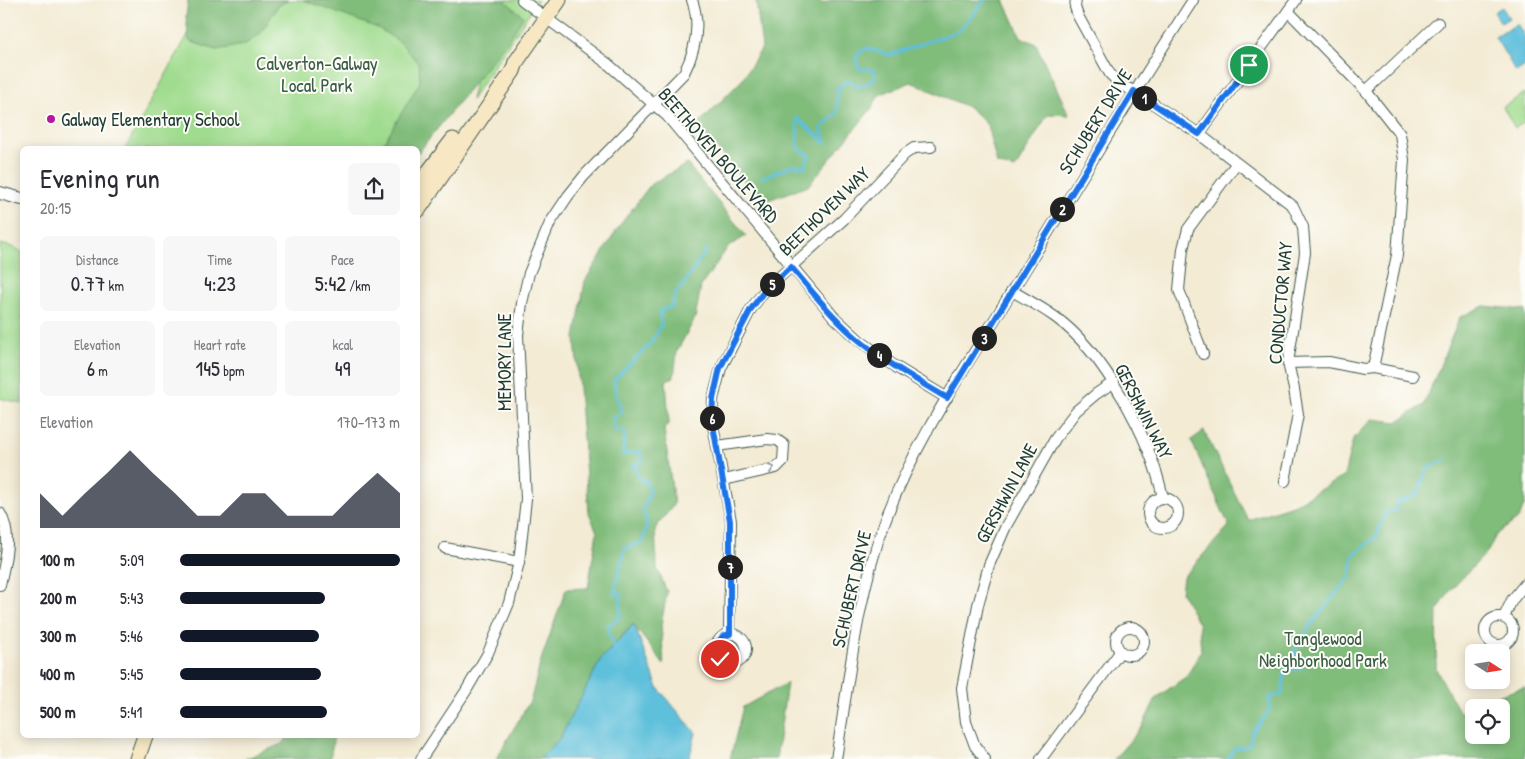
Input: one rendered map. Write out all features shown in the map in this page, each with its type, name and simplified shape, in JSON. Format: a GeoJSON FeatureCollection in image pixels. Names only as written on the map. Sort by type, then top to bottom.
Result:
{"type":"FeatureCollection","features":[{"type":"Feature","properties":{"kind":"main road"},"geometry":{"type":"LineString","coordinates":[[420,207],[559,0]]}},
{"type":"Feature","properties":{"kind":"main road"},"geometry":{"type":"LineString","coordinates":[[420,186],[503,69],[516,62]]}},
{"type":"Feature","properties":{"kind":"main road"},"geometry":{"type":"LineString","coordinates":[[137,759],[144,738]]}},
{"type":"Feature","properties":{"kind":"street","name":"BEETHOVEN BOULEVARD"},"geometry":{"type":"LineString","coordinates":[[522,0],[608,64],[667,116],[834,317],[859,340],[896,368],[947,398]]}},
{"type":"Feature","properties":{"kind":"street","name":"MEMORY LANE"},"geometry":{"type":"LineString","coordinates":[[421,759],[488,653],[509,603],[519,562],[526,499],[518,335],[522,303],[529,273],[550,223],[568,196],[584,176],[684,73],[692,56],[696,37],[697,19],[692,0]]}},
{"type":"Feature","properties":{"kind":"street","name":"CONDUCTOR WAY"},"geometry":{"type":"LineString","coordinates":[[1076,0],[1075,7],[1078,16],[1110,74],[1121,85],[1134,91],[1199,134],[1293,206],[1303,227],[1305,253],[1288,363],[1298,414],[1285,481]]}},
{"type":"Feature","properties":{"kind":"street","name":"SCHUBERT DRIVE"},"geometry":{"type":"LineString","coordinates":[[836,759],[861,613],[872,562],[885,522],[906,472],[947,398],[1012,291],[1134,91],[1193,0]]}},
{"type":"Feature","properties":{"kind":"street"},"geometry":{"type":"LineString","coordinates":[[1199,134],[1296,0]]}},
{"type":"Feature","properties":{"kind":"street"},"geometry":{"type":"LineString","coordinates":[[1288,11],[1366,91],[1400,134],[1404,160],[1397,255],[1374,368]]}},
{"type":"Feature","properties":{"kind":"street"},"geometry":{"type":"LineString","coordinates":[[1366,91],[1438,23]]}},
{"type":"Feature","properties":{"kind":"street","name":"BEETHOVEN WAY"},"geometry":{"type":"LineString","coordinates":[[730,634],[730,521],[712,420],[713,399],[720,368],[751,309],[765,290],[844,219],[905,154],[914,148],[931,147]]}},
{"type":"Feature","properties":{"kind":"street"},"geometry":{"type":"LineString","coordinates":[[1203,354],[1179,290],[1183,248],[1188,229],[1236,164]]}},
{"type":"Feature","properties":{"kind":"street"},"geometry":{"type":"LineString","coordinates":[[0,193],[20,198]]}},
{"type":"Feature","properties":{"kind":"street","name":"GERSHWIN WAY"},"geometry":{"type":"LineString","coordinates":[[1012,291],[1056,318],[1085,345],[1114,382],[1148,448],[1160,482],[1163,498]]}},
{"type":"Feature","properties":{"kind":"street"},"geometry":{"type":"LineString","coordinates":[[1288,363],[1329,362],[1413,376]]}},
{"type":"Feature","properties":{"kind":"street","name":"GERSHWIN LANE"},"geometry":{"type":"LineString","coordinates":[[985,759],[975,746],[966,722],[962,688],[978,605],[989,565],[1006,526],[1055,439],[1076,411],[1114,382]]}},
{"type":"Feature","properties":{"kind":"street"},"geometry":{"type":"LineString","coordinates":[[717,446],[767,439],[777,440],[784,445],[783,461],[776,468],[724,480]]}},
{"type":"Feature","properties":{"kind":"street"},"geometry":{"type":"LineString","coordinates":[[0,513],[4,520],[8,542],[7,556],[0,585]]}},
{"type":"Feature","properties":{"kind":"street"},"geometry":{"type":"LineString","coordinates":[[445,548],[519,562]]}},
{"type":"Feature","properties":{"kind":"street"},"geometry":{"type":"LineString","coordinates":[[1504,617],[1512,600],[1525,584]]}},
{"type":"Feature","properties":{"kind":"street"},"geometry":{"type":"LineString","coordinates":[[1041,759],[1120,652]]}},
{"type":"Feature","properties":{"kind":"green space"},"geometry":{"type":"Polygon","coordinates":[[[188,0],[288,0],[278,6],[260,34],[244,45],[216,50],[189,41],[186,17],[188,0]]]}},
{"type":"Feature","properties":{"kind":"green space","name":"Calverton-Galway Local Park"},"geometry":{"type":"Polygon","coordinates":[[[207,0],[538,0],[471,100],[480,57],[420,146],[127,146],[207,0]]]}},
{"type":"Feature","properties":{"kind":"green space"},"geometry":{"type":"Polygon","coordinates":[[[303,0],[504,0],[523,16],[512,35],[420,150],[420,146],[382,146],[420,82],[419,64],[400,42],[378,28],[303,0]]]}},
{"type":"Feature","properties":{"kind":"green space"},"geometry":{"type":"Polygon","coordinates":[[[756,0],[815,0],[823,3],[831,0],[1004,0],[1021,37],[1036,44],[1069,115],[1048,114],[1015,169],[997,164],[987,125],[970,108],[911,82],[879,95],[871,109],[808,186],[762,202],[697,125],[742,80],[762,48],[756,0]]]}},
{"type":"Feature","properties":{"kind":"green space"},"geometry":{"type":"Polygon","coordinates":[[[1525,93],[1525,122],[1515,128],[1503,107],[1525,93]]]}},
{"type":"Feature","properties":{"kind":"green space"},"geometry":{"type":"Polygon","coordinates":[[[687,164],[746,236],[728,247],[701,286],[695,318],[677,351],[674,377],[666,380],[669,423],[664,429],[674,504],[655,529],[657,568],[667,592],[661,625],[664,665],[633,624],[601,659],[560,738],[540,759],[496,759],[531,699],[541,660],[566,589],[588,588],[597,532],[589,513],[575,338],[585,281],[620,225],[651,184],[687,164]]]}},
{"type":"Feature","properties":{"kind":"green space"},"geometry":{"type":"Polygon","coordinates":[[[0,244],[20,251],[20,403],[0,398],[0,244]]]}},
{"type":"Feature","properties":{"kind":"green space","name":"Tanglewood Neighborhood Park"},"geometry":{"type":"Polygon","coordinates":[[[1484,306],[1525,310],[1525,503],[1519,518],[1496,535],[1488,551],[1450,591],[1437,611],[1436,669],[1460,713],[1465,711],[1465,744],[1510,744],[1510,699],[1492,699],[1525,687],[1525,759],[1114,759],[1142,727],[1156,698],[1187,676],[1201,651],[1199,625],[1181,592],[1183,577],[1229,526],[1191,440],[1204,431],[1248,520],[1295,504],[1344,476],[1353,439],[1372,419],[1397,422],[1424,405],[1460,317],[1484,306]]]}},
{"type":"Feature","properties":{"kind":"green space"},"geometry":{"type":"Polygon","coordinates":[[[787,683],[776,759],[730,759],[743,707],[787,683]]]}},
{"type":"Feature","properties":{"kind":"green space"},"geometry":{"type":"Polygon","coordinates":[[[287,738],[334,738],[330,759],[245,759],[284,743],[287,738]]]}},
{"type":"Feature","properties":{"kind":"water"},"geometry":{"type":"Polygon","coordinates":[[[1502,7],[1509,18],[1501,23],[1494,12],[1502,7]]]}},
{"type":"Feature","properties":{"kind":"water"},"geometry":{"type":"Polygon","coordinates":[[[1517,24],[1525,37],[1525,66],[1516,72],[1495,37],[1517,24]]]}},
{"type":"Feature","properties":{"kind":"water"},"geometry":{"type":"Polygon","coordinates":[[[634,624],[658,688],[696,733],[689,759],[540,759],[560,738],[601,659],[634,624]]]}},
{"type":"Feature","properties":{"kind":"waterway"},"geometry":{"type":"LineString","coordinates":[[761,178],[794,165],[805,167],[809,155],[798,148],[797,118],[826,143],[821,128],[837,113],[837,89],[848,80],[859,87],[875,79],[874,70],[858,68],[856,56],[866,48],[890,55],[959,31],[985,0]]}},
{"type":"Feature","properties":{"kind":"waterway"},"geometry":{"type":"LineString","coordinates":[[614,648],[607,626],[620,617],[621,594],[614,594],[625,548],[643,542],[647,522],[643,509],[650,493],[647,482],[640,479],[633,465],[642,462],[641,452],[623,454],[625,432],[614,429],[613,418],[622,412],[616,396],[614,380],[650,344],[661,326],[660,311],[672,306],[676,293],[707,249]]}},
{"type":"Feature","properties":{"kind":"waterway"},"geometry":{"type":"LineString","coordinates":[[1228,759],[1234,749],[1250,745],[1252,733],[1269,711],[1269,698],[1282,694],[1285,670],[1301,669],[1303,657],[1293,654],[1311,625],[1350,576],[1353,555],[1377,536],[1385,513],[1396,510],[1397,502],[1417,495],[1427,469],[1446,459]]}},
{"type":"Feature","properties":{"kind":"place","name":"Galway Elementary School"},"geometry":{"type":"Point","coordinates":[51,119]}},
{"type":"Feature","properties":{"kind":"route"},"geometry":{"type":"LineString","coordinates":[[720,659],[716,649],[719,639],[730,634],[730,521],[712,420],[713,399],[720,368],[751,309],[765,290],[791,267],[834,317],[859,340],[896,368],[947,398],[1134,91],[1199,134],[1249,65]]}}]}
